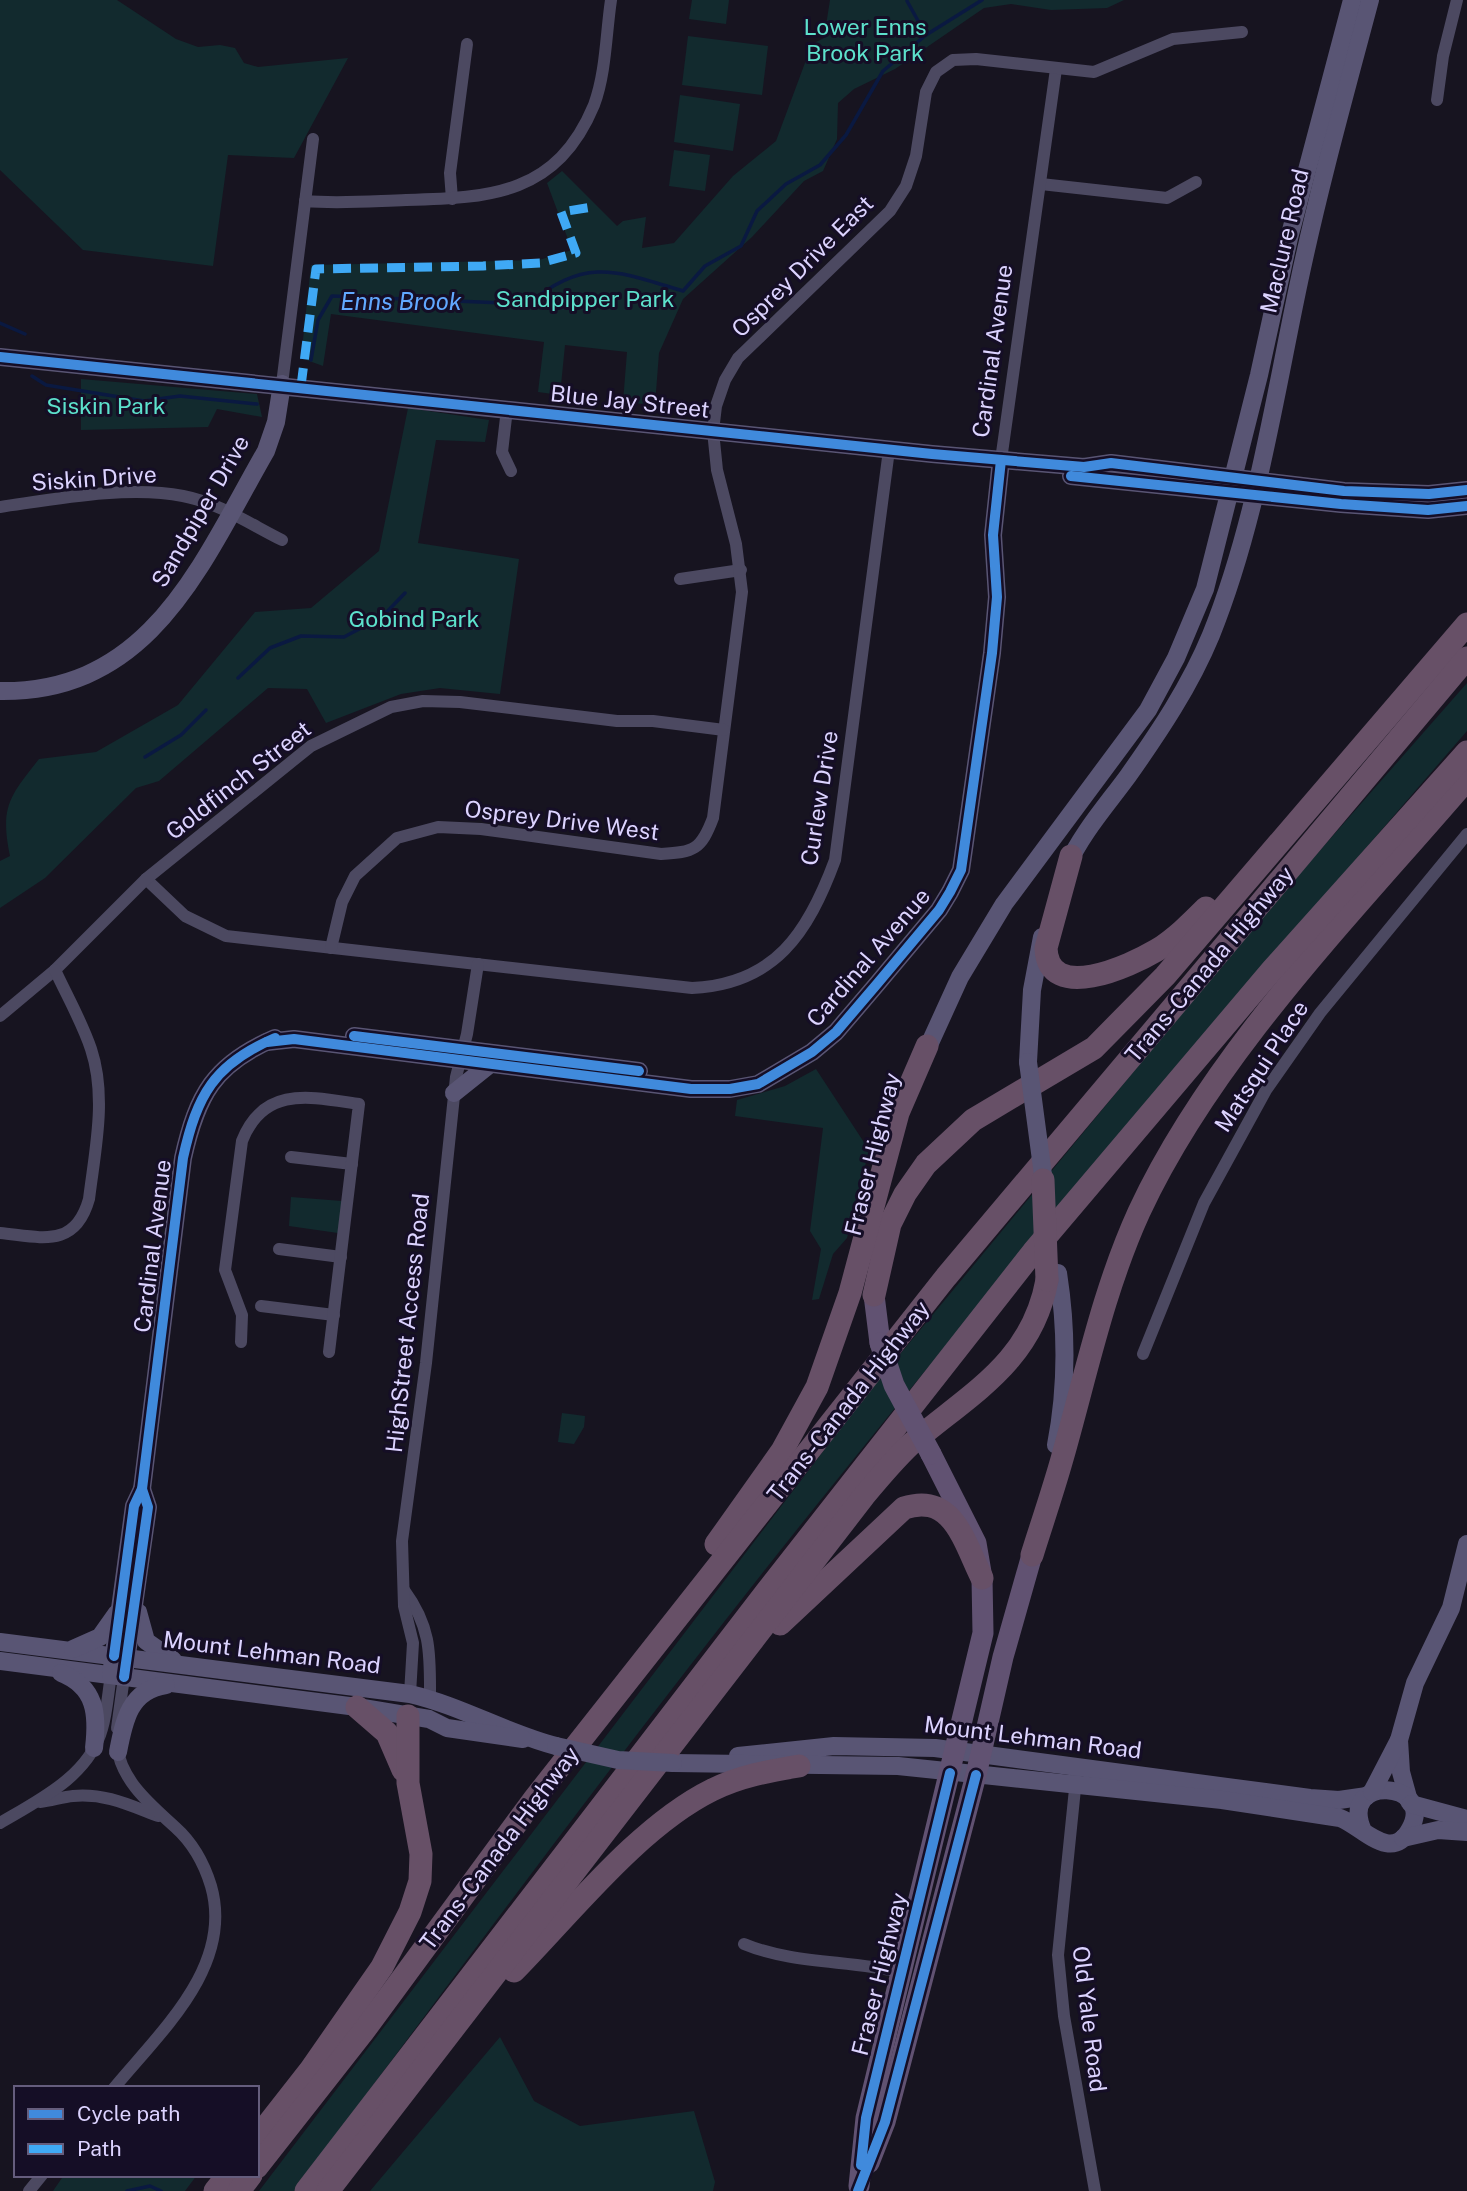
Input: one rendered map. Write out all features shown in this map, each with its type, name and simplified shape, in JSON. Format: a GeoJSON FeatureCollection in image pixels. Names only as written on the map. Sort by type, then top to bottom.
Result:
{"type":"FeatureCollection","features":[{"type":"Feature","properties":{"kind":"highway"},"geometry":{"type":"LineString","coordinates":[[874,1295],[890,1224],[905,1194],[926,1164],[973,1120],[1094,1048],[1165,976],[1467,624]]}},
{"type":"Feature","properties":{"kind":"highway","name":"Trans-Canada Highway"},"geometry":{"type":"LineString","coordinates":[[259,2165],[363,2032],[535,1798],[946,1277],[1467,657]]}},
{"type":"Feature","properties":{"kind":"highway"},"geometry":{"type":"LineString","coordinates":[[306,2191],[766,1591],[1033,1252],[1272,970],[1467,752]]}},
{"type":"Feature","properties":{"kind":"highway"},"geometry":{"type":"LineString","coordinates":[[1032,1555],[1062,1460],[1112,1276],[1140,1210],[1173,1149],[1262,1019],[1467,779]]}},
{"type":"Feature","properties":{"kind":"highway"},"geometry":{"type":"LineString","coordinates":[[1071,856],[1046,948],[1046,958],[1056,973],[1074,978],[1130,964],[1158,949],[1217,898],[1303,812]]}},
{"type":"Feature","properties":{"kind":"highway"},"geometry":{"type":"LineString","coordinates":[[535,1798],[782,1451],[817,1387],[850,1293],[898,1113],[928,1046]]}},
{"type":"Feature","properties":{"kind":"highway"},"geometry":{"type":"LineString","coordinates":[[328,2191],[890,1465],[1001,1370],[1018,1350],[1033,1327],[1053,1277],[1043,1180]]}},
{"type":"Feature","properties":{"kind":"highway"},"geometry":{"type":"LineString","coordinates":[[716,1688],[783,1620],[904,1508],[921,1503],[937,1505],[953,1520],[982,1578]]}},
{"type":"Feature","properties":{"kind":"highway"},"geometry":{"type":"LineString","coordinates":[[259,2135],[311,2069],[382,1967],[403,1930],[421,1868],[408,1783],[387,1732],[357,1707]]}},
{"type":"Feature","properties":{"kind":"highway"},"geometry":{"type":"LineString","coordinates":[[408,1783],[416,1710]]}},
{"type":"Feature","properties":{"kind":"highway"},"geometry":{"type":"LineString","coordinates":[[449,2035],[674,1813],[727,1783],[799,1766]]}},
{"type":"Feature","properties":{"kind":"highway"},"geometry":{"type":"LineString","coordinates":[[215,2191],[226,2177]]}},
{"type":"Feature","properties":{"kind":"main road","name":"Maclure Road"},"geometry":{"type":"LineString","coordinates":[[1243,487],[1289,238],[1352,0]]}},
{"type":"Feature","properties":{"kind":"main road","name":"Maclure Road"},"geometry":{"type":"LineString","coordinates":[[1243,487],[1370,0]]}},
{"type":"Feature","properties":{"kind":"main road","name":"Blue Jay Street"},"geometry":{"type":"LineString","coordinates":[[0,357],[1001,460],[1016,471],[1243,487]]}},
{"type":"Feature","properties":{"kind":"main road","name":"Sandpiper Drive"},"geometry":{"type":"LineString","coordinates":[[0,691],[35,691],[73,682],[120,659],[167,616],[266,452],[276,422],[282,384]]}},
{"type":"Feature","properties":{"kind":"main road","name":"Cardinal Avenue"},"geometry":{"type":"LineString","coordinates":[[461,1055],[489,1065],[691,1089],[730,1089],[758,1084],[812,1052],[836,1032],[939,910],[961,870],[997,597],[993,535],[1001,460]]}},
{"type":"Feature","properties":{"kind":"main road"},"geometry":{"type":"LineString","coordinates":[[1243,487],[1429,494],[1467,490]]}},
{"type":"Feature","properties":{"kind":"main road"},"geometry":{"type":"LineString","coordinates":[[1243,487],[1428,510],[1467,506]]}},
{"type":"Feature","properties":{"kind":"main road"},"geometry":{"type":"LineString","coordinates":[[1043,1180],[1028,1062],[1036,960],[1052,900],[1071,856],[1178,700],[1198,663],[1222,606],[1243,487]]}},
{"type":"Feature","properties":{"kind":"main road","name":"Fraser Highway"},"geometry":{"type":"LineString","coordinates":[[859,2189],[866,2118],[983,1633],[982,1578],[976,1543],[903,1405],[886,1365],[874,1295],[875,1239],[928,1046],[960,978],[1004,904],[1147,710],[1176,658],[1243,487]]}},
{"type":"Feature","properties":{"kind":"main road","name":"Cardinal Avenue"},"geometry":{"type":"LineString","coordinates":[[117,1676],[130,1598],[134,1506],[142,1489],[183,1158],[192,1115],[213,1080],[241,1054],[267,1042],[294,1040],[693,1078],[731,1079],[781,1070]]}},
{"type":"Feature","properties":{"kind":"main road"},"geometry":{"type":"LineString","coordinates":[[454,1093],[489,1065]]}},
{"type":"Feature","properties":{"kind":"main road","name":"Fraser Highway"},"geometry":{"type":"LineString","coordinates":[[859,2189],[885,2122],[979,1765],[1003,1657],[1032,1555],[1053,1464],[1065,1383],[1065,1338],[1053,1277]]}},
{"type":"Feature","properties":{"kind":"main road"},"geometry":{"type":"LineString","coordinates":[[1467,1544],[1451,1608],[1415,1683],[1399,1740],[1359,1815],[1363,1831],[1369,1838],[1386,1844],[1438,1830],[1467,1832]]}},
{"type":"Feature","properties":{"kind":"main road"},"geometry":{"type":"LineString","coordinates":[[69,1650],[100,1637],[112,1625],[130,1598]]}},
{"type":"Feature","properties":{"kind":"main road"},"geometry":{"type":"LineString","coordinates":[[118,1752],[126,1716],[136,1697],[184,1674],[146,1641],[130,1598]]}},
{"type":"Feature","properties":{"kind":"main road","name":"Mount Lehman Road"},"geometry":{"type":"LineString","coordinates":[[0,1642],[120,1657],[184,1674],[357,1707],[416,1710]]}},
{"type":"Feature","properties":{"kind":"main road","name":"Mount Lehman Road"},"geometry":{"type":"LineString","coordinates":[[0,1661],[117,1676],[184,1674],[416,1710],[447,1728],[501,1738],[530,1739],[618,1760],[799,1766],[879,1765],[950,1773],[979,1765],[1328,1815],[1350,1822],[1363,1831]]}},
{"type":"Feature","properties":{"kind":"main road"},"geometry":{"type":"LineString","coordinates":[[48,1667],[73,1677],[90,1695],[96,1708],[94,1748]]}},
{"type":"Feature","properties":{"kind":"main road"},"geometry":{"type":"LineString","coordinates":[[416,1710],[430,1699]]}},
{"type":"Feature","properties":{"kind":"main road","name":"Mount Lehman Road"},"geometry":{"type":"LineString","coordinates":[[430,1699],[502,1725],[530,1739]]}},
{"type":"Feature","properties":{"kind":"main road"},"geometry":{"type":"LineString","coordinates":[[1399,1740],[1401,1772],[1413,1823],[1403,1838]]}},
{"type":"Feature","properties":{"kind":"main road","name":"Mount Lehman Road"},"geometry":{"type":"LineString","coordinates":[[693,1763],[834,1746],[955,1751],[979,1765]]}},
{"type":"Feature","properties":{"kind":"main road","name":"Mount Lehman Road"},"geometry":{"type":"LineString","coordinates":[[1077,1777],[1339,1800],[1370,1794]]}},
{"type":"Feature","properties":{"kind":"main road"},"geometry":{"type":"LineString","coordinates":[[1370,1794],[1390,1789],[1398,1791],[1410,1803],[1467,1819]]}},
{"type":"Feature","properties":{"kind":"street"},"geometry":{"type":"LineString","coordinates":[[305,201],[487,196],[522,186],[554,166],[573,145],[595,101],[611,0]]}},
{"type":"Feature","properties":{"kind":"street"},"geometry":{"type":"LineString","coordinates":[[1437,100],[1443,56],[1457,0]]}},
{"type":"Feature","properties":{"kind":"street","name":"Osprey Drive East"},"geometry":{"type":"LineString","coordinates":[[713,431],[719,397],[738,359],[890,211],[906,186],[916,156],[926,92],[936,72],[953,60],[976,59],[1094,72],[1173,39],[1242,33]]}},
{"type":"Feature","properties":{"kind":"street"},"geometry":{"type":"LineString","coordinates":[[452,199],[450,173],[467,44]]}},
{"type":"Feature","properties":{"kind":"street","name":"Cardinal Avenue"},"geometry":{"type":"LineString","coordinates":[[1001,460],[1056,69]]}},
{"type":"Feature","properties":{"kind":"street","name":"Sandpiper Drive"},"geometry":{"type":"LineString","coordinates":[[282,384],[313,139]]}},
{"type":"Feature","properties":{"kind":"street"},"geometry":{"type":"LineString","coordinates":[[1041,184],[1167,198],[1196,182]]}},
{"type":"Feature","properties":{"kind":"street"},"geometry":{"type":"LineString","coordinates":[[507,409],[502,452],[511,471]]}},
{"type":"Feature","properties":{"kind":"street","name":"Osprey Drive West"},"geometry":{"type":"LineString","coordinates":[[331,948],[342,902],[355,876],[397,838],[407,835],[438,827],[481,828],[661,854],[688,852],[705,841],[713,818],[742,592],[741,570],[717,470],[713,431]]}},
{"type":"Feature","properties":{"kind":"street","name":"Curlew Drive"},"geometry":{"type":"LineString","coordinates":[[146,879],[185,916],[226,936],[692,988],[722,986],[751,976],[770,964],[789,945],[825,888],[835,860],[889,450]]}},
{"type":"Feature","properties":{"kind":"street","name":"Siskin Drive"},"geometry":{"type":"LineString","coordinates":[[0,507],[148,491],[186,496],[231,512],[282,540]]}},
{"type":"Feature","properties":{"kind":"street"},"geometry":{"type":"LineString","coordinates":[[680,579],[741,570]]}},
{"type":"Feature","properties":{"kind":"street","name":"Goldfinch Street"},"geometry":{"type":"LineString","coordinates":[[0,1016],[55,970],[146,879],[311,746],[391,707],[423,701],[460,702],[617,721],[653,721],[724,730]]}},
{"type":"Feature","properties":{"kind":"street","name":"Matsqui Place"},"geometry":{"type":"LineString","coordinates":[[1143,1354],[1205,1203],[1266,1090],[1320,1013],[1467,834]]}},
{"type":"Feature","properties":{"kind":"street"},"geometry":{"type":"LineString","coordinates":[[461,1055],[478,964]]}},
{"type":"Feature","properties":{"kind":"street"},"geometry":{"type":"LineString","coordinates":[[0,1233],[51,1238],[68,1232],[85,1213],[89,1199],[99,1100],[96,1073],[91,1048],[55,970]]}},
{"type":"Feature","properties":{"kind":"street","name":"HighStreet Access Road"},"geometry":{"type":"LineString","coordinates":[[416,1710],[413,1643],[404,1590],[402,1541],[426,1363],[454,1093],[461,1055]]}},
{"type":"Feature","properties":{"kind":"street"},"geometry":{"type":"LineString","coordinates":[[241,1342],[242,1315],[225,1270],[242,1141],[250,1121],[282,1099],[300,1096],[359,1104],[329,1352]]}},
{"type":"Feature","properties":{"kind":"street"},"geometry":{"type":"LineString","coordinates":[[291,1157],[352,1164]]}},
{"type":"Feature","properties":{"kind":"street"},"geometry":{"type":"LineString","coordinates":[[279,1249],[341,1257]]}},
{"type":"Feature","properties":{"kind":"street"},"geometry":{"type":"LineString","coordinates":[[261,1307],[334,1315]]}},
{"type":"Feature","properties":{"kind":"street"},"geometry":{"type":"LineString","coordinates":[[404,1590],[424,1621],[430,1650],[430,1699]]}},
{"type":"Feature","properties":{"kind":"street"},"geometry":{"type":"LineString","coordinates":[[0,1823],[74,1774],[94,1748],[102,1731],[117,1676]]}},
{"type":"Feature","properties":{"kind":"street"},"geometry":{"type":"LineString","coordinates":[[116,2086],[183,2005],[207,1965],[214,1939],[217,1906],[205,1867],[192,1844],[163,1818],[132,1783],[118,1752],[117,1676]]}},
{"type":"Feature","properties":{"kind":"street","name":"Old Yale Road"},"geometry":{"type":"LineString","coordinates":[[1077,1777],[1058,1955],[1064,2016],[1095,2191]]}},
{"type":"Feature","properties":{"kind":"street"},"geometry":{"type":"LineString","coordinates":[[37,1801],[71,1796],[100,1796],[125,1802],[163,1818]]}},
{"type":"Feature","properties":{"kind":"street"},"geometry":{"type":"LineString","coordinates":[[744,1944],[764,1952],[867,1964],[900,1972]]}},
{"type":"Feature","properties":{"kind":"street"},"geometry":{"type":"LineString","coordinates":[[29,2191],[40,2177]]}},
{"type":"Feature","properties":{"kind":"green space"},"geometry":{"type":"Polygon","coordinates":[[[0,0],[117,0],[176,39],[198,47],[220,45],[235,48],[244,63],[258,67],[348,58],[294,158],[228,155],[213,266],[83,250],[0,170],[0,0]]]}},
{"type":"Feature","properties":{"kind":"green space"},"geometry":{"type":"Polygon","coordinates":[[[692,0],[729,0],[726,24],[689,19],[692,0]]]}},
{"type":"Feature","properties":{"kind":"green space"},"geometry":{"type":"Polygon","coordinates":[[[830,0],[1124,0],[1107,8],[1051,10],[1011,4],[984,8],[895,69],[854,89],[838,103],[837,139],[823,171],[804,181],[752,237],[683,299],[659,353],[655,405],[623,402],[627,352],[565,345],[560,395],[538,392],[544,342],[331,314],[323,366],[301,358],[311,265],[539,260],[572,250],[547,183],[562,171],[617,226],[623,221],[646,217],[642,248],[674,243],[733,176],[776,141],[812,44],[824,38],[830,0]]]}},
{"type":"Feature","properties":{"kind":"green space"},"geometry":{"type":"Polygon","coordinates":[[[688,36],[768,46],[762,95],[682,85],[688,36]]]}},
{"type":"Feature","properties":{"kind":"green space"},"geometry":{"type":"Polygon","coordinates":[[[680,95],[740,104],[733,151],[674,142],[680,95]]]}},
{"type":"Feature","properties":{"kind":"green space"},"geometry":{"type":"Polygon","coordinates":[[[674,150],[710,155],[705,191],[669,186],[674,150]]]}},
{"type":"Feature","properties":{"kind":"green space","name":"Siskin Park"},"geometry":{"type":"Polygon","coordinates":[[[81,379],[257,394],[262,417],[217,409],[208,427],[81,430],[81,379]]]}},
{"type":"Feature","properties":{"kind":"green space","name":"Gobind Park"},"geometry":{"type":"Polygon","coordinates":[[[408,408],[489,420],[485,442],[436,440],[418,543],[519,559],[500,694],[440,688],[401,694],[326,723],[307,689],[268,688],[159,781],[136,788],[45,878],[0,908],[0,861],[10,856],[7,814],[14,793],[39,759],[96,752],[178,705],[255,612],[311,608],[379,551],[408,408]]]}},
{"type":"Feature","properties":{"kind":"green space"},"geometry":{"type":"Polygon","coordinates":[[[1467,683],[1467,731],[1139,1114],[819,1502],[619,1758],[294,2191],[259,2191],[863,1399],[1264,914],[1467,683]]]}},
{"type":"Feature","properties":{"kind":"green space"},"geometry":{"type":"Polygon","coordinates":[[[816,1069],[869,1150],[847,1238],[833,1254],[819,1299],[812,1300],[821,1249],[810,1231],[823,1128],[735,1116],[737,1100],[785,1086],[816,1069]]]}},
{"type":"Feature","properties":{"kind":"green space"},"geometry":{"type":"Polygon","coordinates":[[[291,1197],[342,1201],[338,1233],[289,1226],[291,1197]]]}},
{"type":"Feature","properties":{"kind":"green space"},"geometry":{"type":"Polygon","coordinates":[[[562,1413],[585,1416],[584,1427],[574,1444],[558,1442],[562,1413]]]}},
{"type":"Feature","properties":{"kind":"green space"},"geometry":{"type":"Polygon","coordinates":[[[500,2037],[534,2101],[580,2126],[694,2111],[715,2182],[713,2191],[370,2191],[500,2037]]]}},
{"type":"Feature","properties":{"kind":"green space"},"geometry":{"type":"Polygon","coordinates":[[[63,2177],[196,2177],[185,2191],[53,2191],[63,2177]]]}},
{"type":"Feature","properties":{"kind":"waterway","name":"Enns Brook"},"geometry":{"type":"LineString","coordinates":[[311,360],[318,320],[332,296],[529,304],[568,279],[586,273],[603,272],[640,278],[683,291],[705,266],[741,246],[757,211],[786,184],[820,165],[846,135],[883,71],[926,35],[982,0]]}},
{"type":"Feature","properties":{"kind":"waterway"},"geometry":{"type":"LineString","coordinates":[[907,1],[926,35]]}},
{"type":"Feature","properties":{"kind":"waterway","name":"Enns Brook"},"geometry":{"type":"LineString","coordinates":[[0,323],[25,334]]}},
{"type":"Feature","properties":{"kind":"waterway","name":"Enns Brook"},"geometry":{"type":"LineString","coordinates":[[32,376],[46,385],[144,401],[180,396],[257,404]]}},
{"type":"Feature","properties":{"kind":"waterway"},"geometry":{"type":"LineString","coordinates":[[238,678],[270,648],[301,636],[344,637],[382,617],[405,593]]}},
{"type":"Feature","properties":{"kind":"waterway"},"geometry":{"type":"LineString","coordinates":[[145,757],[181,735],[206,710]]}},
{"type":"Feature","properties":{"kind":"waterway"},"geometry":{"type":"LineString","coordinates":[[127,2191],[150,2186],[161,2191]]}},
{"type":"Feature","properties":{"kind":"marked path"},"geometry":{"type":"LineString","coordinates":[[301,386],[316,269],[540,263],[576,253],[561,212],[592,207]]}},
{"type":"Feature","properties":{"kind":"cycle path"},"geometry":{"type":"LineString","coordinates":[[0,357],[932,454],[1084,467],[1111,463],[1344,491],[1429,494],[1467,490]]}},
{"type":"Feature","properties":{"kind":"cycle path"},"geometry":{"type":"LineString","coordinates":[[267,1042],[294,1039],[691,1089],[730,1089],[758,1084],[812,1052],[836,1032],[939,910],[961,870],[992,653],[997,597],[993,535],[1001,460]]}},
{"type":"Feature","properties":{"kind":"cycle path"},"geometry":{"type":"LineString","coordinates":[[1071,476],[1341,504],[1428,510],[1467,506]]}},
{"type":"Feature","properties":{"kind":"cycle path"},"geometry":{"type":"LineString","coordinates":[[354,1036],[639,1071]]}},
{"type":"Feature","properties":{"kind":"cycle path"},"geometry":{"type":"LineString","coordinates":[[114,1656],[134,1506],[142,1489],[183,1158],[188,1136],[202,1099],[211,1084],[237,1059],[275,1038]]}},
{"type":"Feature","properties":{"kind":"cycle path"},"geometry":{"type":"LineString","coordinates":[[124,1677],[148,1507],[142,1489]]}},
{"type":"Feature","properties":{"kind":"cycle path"},"geometry":{"type":"LineString","coordinates":[[861,2165],[866,2118],[950,1773]]}},
{"type":"Feature","properties":{"kind":"cycle path"},"geometry":{"type":"LineString","coordinates":[[858,2191],[885,2122],[976,1775]]}},
{"type":"Feature","properties":{"kind":"park label","name":"Lower Enns Brook Park"},"geometry":{"type":"Point","coordinates":[865,39]}},
{"type":"Feature","properties":{"kind":"park label","name":"Sandpipper Park"},"geometry":{"type":"Point","coordinates":[585,298]}}]}
